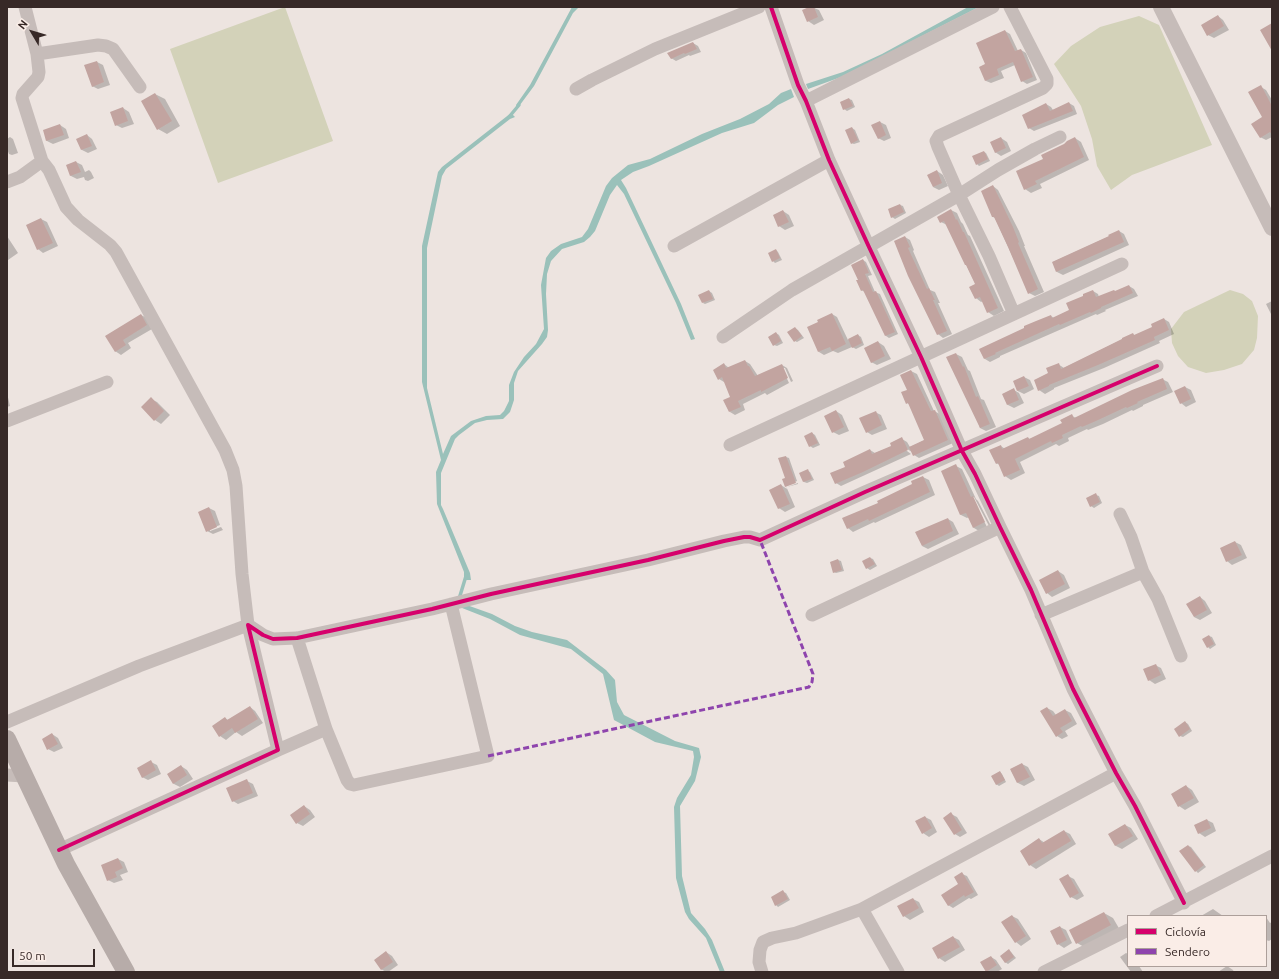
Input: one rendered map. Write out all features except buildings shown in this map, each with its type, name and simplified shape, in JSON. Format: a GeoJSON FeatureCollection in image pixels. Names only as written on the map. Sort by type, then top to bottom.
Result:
{"type":"FeatureCollection","features":[{"type":"Feature","properties":{"kind":"main road"},"geometry":{"type":"LineString","coordinates":[[7,739],[15,775],[59,850],[126,972]]}},
{"type":"Feature","properties":{"kind":"street"},"geometry":{"type":"LineString","coordinates":[[25,7],[39,65],[38,77],[25,91],[22,98],[42,161],[49,170],[66,207],[78,220],[110,245],[116,252],[225,450],[233,470],[236,486],[242,574],[248,625],[278,750]]}},
{"type":"Feature","properties":{"kind":"street"},"geometry":{"type":"LineString","coordinates":[[576,89],[655,49],[759,7]]}},
{"type":"Feature","properties":{"kind":"street"},"geometry":{"type":"LineString","coordinates":[[771,7],[802,93],[829,160],[868,247],[921,357],[962,450],[1031,590],[1073,689],[1184,903]]}},
{"type":"Feature","properties":{"kind":"street"},"geometry":{"type":"LineString","coordinates":[[802,93],[993,7]]}},
{"type":"Feature","properties":{"kind":"street"},"geometry":{"type":"LineString","coordinates":[[1010,7],[1047,79],[1047,84],[1043,88],[939,136],[936,141],[959,195],[989,256],[1014,314]]}},
{"type":"Feature","properties":{"kind":"street"},"geometry":{"type":"LineString","coordinates":[[1162,7],[1272,228]]}},
{"type":"Feature","properties":{"kind":"street"},"geometry":{"type":"LineString","coordinates":[[37,54],[98,45],[106,46],[112,48],[140,87]]}},
{"type":"Feature","properties":{"kind":"street"},"geometry":{"type":"LineString","coordinates":[[723,337],[792,290],[959,195],[998,170],[1060,136]]}},
{"type":"Feature","properties":{"kind":"street"},"geometry":{"type":"LineString","coordinates":[[674,246],[829,160]]}},
{"type":"Feature","properties":{"kind":"street"},"geometry":{"type":"LineString","coordinates":[[7,182],[20,177],[42,161]]}},
{"type":"Feature","properties":{"kind":"street"},"geometry":{"type":"LineString","coordinates":[[730,445],[1122,264]]}},
{"type":"Feature","properties":{"kind":"street"},"geometry":{"type":"LineString","coordinates":[[248,625],[263,635],[273,639],[297,638],[648,560],[738,538],[750,537],[760,540],[865,492],[1158,366]]}},
{"type":"Feature","properties":{"kind":"street"},"geometry":{"type":"LineString","coordinates":[[7,421],[106,382]]}},
{"type":"Feature","properties":{"kind":"street"},"geometry":{"type":"LineString","coordinates":[[1120,514],[1131,537],[1143,572],[1158,598],[1181,656]]}},
{"type":"Feature","properties":{"kind":"street"},"geometry":{"type":"LineString","coordinates":[[812,615],[1000,527]]}},
{"type":"Feature","properties":{"kind":"street"},"geometry":{"type":"LineString","coordinates":[[1041,615],[1143,572]]}},
{"type":"Feature","properties":{"kind":"street"},"geometry":{"type":"LineString","coordinates":[[297,638],[326,729],[350,784],[354,785],[488,756],[456,603]]}},
{"type":"Feature","properties":{"kind":"street"},"geometry":{"type":"LineString","coordinates":[[7,722],[139,666],[248,625]]}},
{"type":"Feature","properties":{"kind":"street"},"geometry":{"type":"LineString","coordinates":[[59,850],[326,729]]}},
{"type":"Feature","properties":{"kind":"street"},"geometry":{"type":"LineString","coordinates":[[762,972],[759,962],[760,950],[763,942],[862,909],[1116,773]]}},
{"type":"Feature","properties":{"kind":"street"},"geometry":{"type":"LineString","coordinates":[[1158,915],[1184,903],[1272,856]]}},
{"type":"Feature","properties":{"kind":"street"},"geometry":{"type":"LineString","coordinates":[[862,909],[898,972]]}},
{"type":"Feature","properties":{"kind":"street"},"geometry":{"type":"LineString","coordinates":[[1044,972],[1066,967],[1127,931]]}},
{"type":"Feature","properties":{"kind":"green space"},"geometry":{"type":"Polygon","coordinates":[[[285,7],[333,141],[218,183],[170,49],[285,7]]]}},
{"type":"Feature","properties":{"kind":"green space"},"geometry":{"type":"Polygon","coordinates":[[[1139,16],[1159,25],[1212,145],[1132,175],[1111,190],[1097,166],[1092,139],[1081,106],[1054,64],[1071,46],[1100,27],[1139,16]]]}},
{"type":"Feature","properties":{"kind":"green space"},"geometry":{"type":"Polygon","coordinates":[[[1230,290],[1243,294],[1252,301],[1258,316],[1257,338],[1254,350],[1242,364],[1224,370],[1206,373],[1188,367],[1178,356],[1172,343],[1171,329],[1184,312],[1230,290]]]}},
{"type":"Feature","properties":{"kind":"water"},"geometry":{"type":"Polygon","coordinates":[[[572,7],[579,7],[573,13],[534,86],[517,109],[516,105],[530,85],[572,7]]]}},
{"type":"Feature","properties":{"kind":"water"},"geometry":{"type":"Polygon","coordinates":[[[968,7],[979,7],[844,76],[808,89],[806,84],[843,72],[882,54],[968,7]]]}},
{"type":"Feature","properties":{"kind":"water"},"geometry":{"type":"Polygon","coordinates":[[[791,89],[794,97],[778,105],[754,123],[722,133],[633,172],[621,180],[681,304],[695,339],[691,340],[676,303],[624,194],[617,185],[610,195],[595,231],[590,237],[584,242],[562,249],[551,261],[547,274],[547,337],[518,371],[514,383],[514,400],[510,412],[503,419],[487,420],[475,423],[459,435],[455,439],[441,473],[441,505],[470,573],[471,580],[464,580],[464,572],[437,504],[436,472],[441,460],[422,382],[422,246],[438,172],[442,167],[511,113],[515,117],[510,119],[446,169],[442,176],[427,248],[427,388],[443,454],[451,436],[471,421],[486,416],[500,415],[504,411],[509,401],[509,385],[514,372],[524,357],[536,344],[544,329],[541,285],[546,258],[551,251],[561,244],[582,237],[588,229],[606,186],[612,178],[628,165],[650,159],[702,134],[740,119],[769,104],[781,93],[791,89]]]}},
{"type":"Feature","properties":{"kind":"water"},"geometry":{"type":"Polygon","coordinates":[[[461,603],[492,614],[515,626],[532,632],[567,640],[606,670],[615,680],[617,702],[624,715],[675,741],[699,748],[701,757],[695,781],[680,806],[682,876],[691,913],[705,929],[712,940],[725,972],[720,972],[706,938],[689,919],[685,912],[676,878],[674,807],[677,798],[691,775],[694,757],[693,751],[655,742],[614,720],[603,674],[571,649],[520,635],[490,619],[457,606],[461,603]]]}},
{"type":"Feature","properties":{"kind":"waterway"},"geometry":{"type":"LineString","coordinates":[[509,117],[519,105]]}},
{"type":"Feature","properties":{"kind":"waterway"},"geometry":{"type":"LineString","coordinates":[[459,599],[466,576]]}},
{"type":"Feature","properties":{"kind":"marked path"},"geometry":{"type":"LineString","coordinates":[[488,756],[809,687],[812,682],[813,674],[760,540]]}},
{"type":"Feature","properties":{"kind":"cycle path"},"geometry":{"type":"LineString","coordinates":[[771,7],[798,85],[806,101],[829,160],[921,357],[962,451],[975,474],[1031,590],[1073,689],[1184,903]]}},
{"type":"Feature","properties":{"kind":"cycle path"},"geometry":{"type":"LineString","coordinates":[[59,850],[278,750],[248,625],[263,635],[273,639],[297,638],[648,560],[724,541],[744,537],[760,540],[865,492],[1157,366]]}}]}
